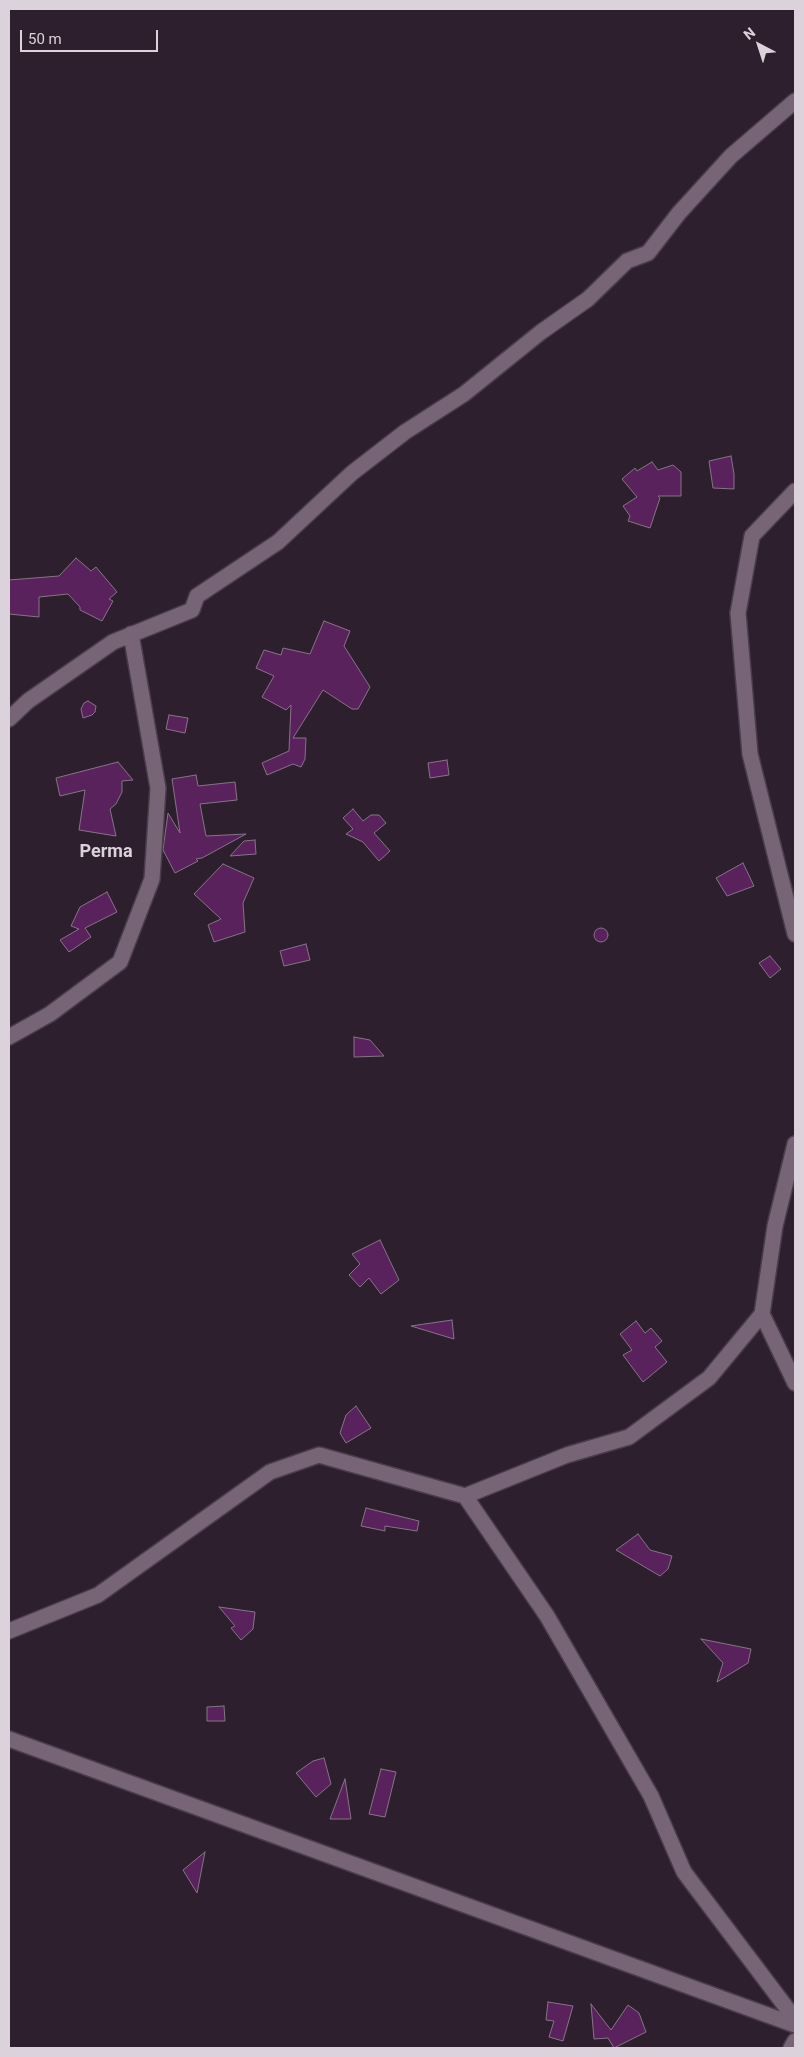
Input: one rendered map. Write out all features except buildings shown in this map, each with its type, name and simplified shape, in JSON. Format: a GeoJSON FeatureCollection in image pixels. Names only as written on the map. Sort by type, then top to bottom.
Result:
{"type":"FeatureCollection","features":[{"type":"Feature","properties":{"kind":"street"},"geometry":{"type":"LineString","coordinates":[[9,719],[28,701],[113,642],[192,610],[197,596],[278,542],[352,473],[405,432],[464,394],[541,332],[588,299],[627,261],[648,253],[679,213],[731,156],[795,101]]}},
{"type":"Feature","properties":{"kind":"street"},"geometry":{"type":"LineString","coordinates":[[795,491],[752,536],[738,613],[750,754],[795,934]]}},
{"type":"Feature","properties":{"kind":"street"},"geometry":{"type":"LineString","coordinates":[[9,1037],[50,1014],[120,962],[152,879],[158,788],[131,634]]}},
{"type":"Feature","properties":{"kind":"street"},"geometry":{"type":"LineString","coordinates":[[9,1631],[98,1595],[270,1472],[319,1456],[465,1496],[567,1455],[629,1437],[709,1378],[762,1314],[774,1226],[793,1159],[795,1144]]}},
{"type":"Feature","properties":{"kind":"street"},"geometry":{"type":"LineString","coordinates":[[762,1314],[795,1383]]}},
{"type":"Feature","properties":{"kind":"street"},"geometry":{"type":"LineString","coordinates":[[465,1496],[556,1633],[651,1796],[684,1872],[795,2019]]}},
{"type":"Feature","properties":{"kind":"street"},"geometry":{"type":"LineString","coordinates":[[9,1739],[795,2025]]}},
{"type":"Feature","properties":{"kind":"street"},"geometry":{"type":"LineString","coordinates":[[791,2048],[795,2041]]}},
{"type":"Feature","properties":{"kind":"district","name":"Perma"},"geometry":{"type":"Point","coordinates":[106,852]}}]}
